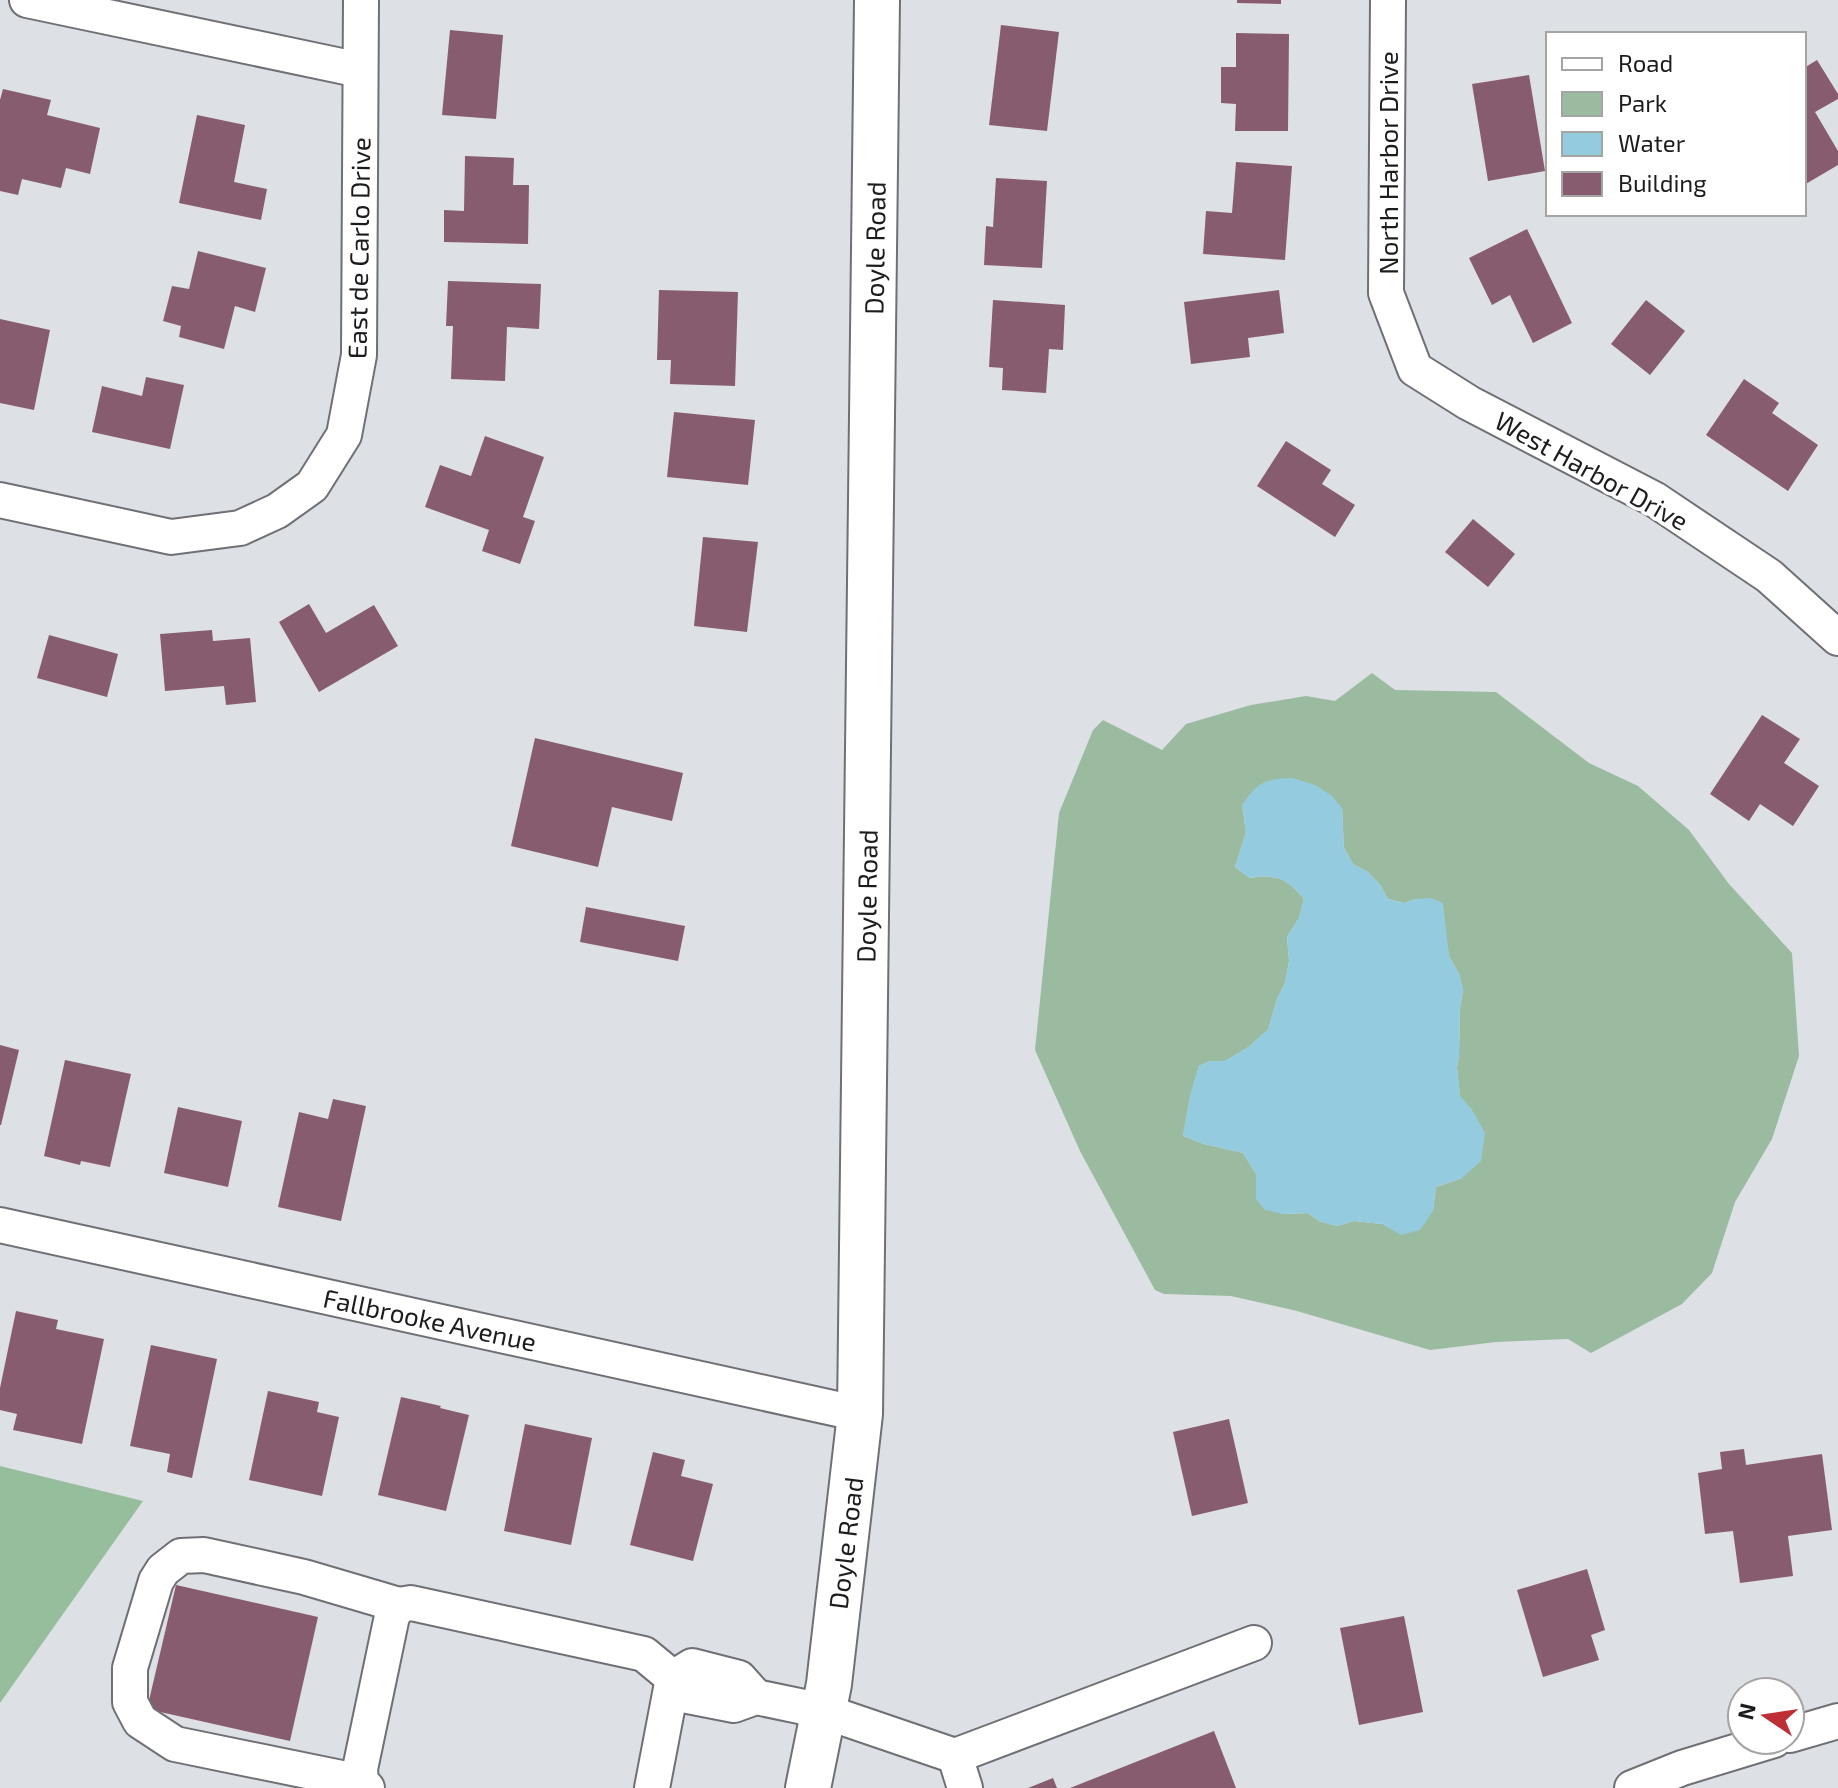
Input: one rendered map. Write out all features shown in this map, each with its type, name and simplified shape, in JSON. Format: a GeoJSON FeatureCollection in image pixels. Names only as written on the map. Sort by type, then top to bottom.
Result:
{"type":"FeatureCollection","features":[{"type":"Feature","properties":{"kind":"main road","name":"Doyle Road"},"geometry":{"type":"LineString","coordinates":[[808,1788],[829,1684],[860,1414],[877,0]]}},
{"type":"Feature","properties":{"kind":"street"},"geometry":{"type":"LineString","coordinates":[[27,0],[360,70]]}},
{"type":"Feature","properties":{"kind":"street","name":"East de Carlo Drive"},"geometry":{"type":"LineString","coordinates":[[0,500],[171,537],[240,528],[277,511],[312,486],[344,435],[359,355],[361,0]]}},
{"type":"Feature","properties":{"kind":"street","name":"North Harbor Drive"},"geometry":{"type":"LineString","coordinates":[[1388,0],[1386,293],[1415,369]]}},
{"type":"Feature","properties":{"kind":"street","name":"West Harbor Drive"},"geometry":{"type":"LineString","coordinates":[[1415,369],[1469,403],[1654,499],[1769,576],[1838,638]]}},
{"type":"Feature","properties":{"kind":"street","name":"Fallbrooke Avenue"},"geometry":{"type":"LineString","coordinates":[[0,1225],[860,1414]]}},
{"type":"Feature","properties":{"kind":"street"},"geometry":{"type":"LineString","coordinates":[[399,1605],[392,1616],[366,1738],[360,1769],[364,1785],[175,1744],[140,1721],[130,1702],[130,1668],[156,1581],[163,1570],[181,1556],[204,1555],[304,1577],[399,1605],[411,1603],[644,1654],[673,1678]]}},
{"type":"Feature","properties":{"kind":"street"},"geometry":{"type":"LineString","coordinates":[[652,1788],[673,1678],[692,1666],[739,1678],[756,1697],[823,1711],[955,1756],[1254,1643]]}},
{"type":"Feature","properties":{"kind":"street"},"geometry":{"type":"LineString","coordinates":[[1806,1730],[1838,1721]]}},
{"type":"Feature","properties":{"kind":"street"},"geometry":{"type":"LineString","coordinates":[[1632,1788],[1726,1755]]}},
{"type":"Feature","properties":{"kind":"street"},"geometry":{"type":"LineString","coordinates":[[955,1756],[965,1788]]}},
{"type":"Feature","properties":{"kind":"green space"},"geometry":{"type":"Polygon","coordinates":[[[1372,673],[1395,690],[1496,692],[1589,763],[1638,786],[1689,830],[1729,884],[1792,953],[1799,1056],[1772,1139],[1735,1202],[1712,1273],[1682,1304],[1591,1353],[1568,1339],[1496,1342],[1430,1350],[1297,1311],[1231,1296],[1164,1294],[1155,1290],[1080,1151],[1035,1050],[1059,813],[1093,730],[1103,720],[1162,750],[1186,724],[1251,705],[1306,696],[1335,701],[1372,673]],[[1242,805],[1246,832],[1235,867],[1250,878],[1281,879],[1304,899],[1299,918],[1287,937],[1289,961],[1285,983],[1268,1030],[1225,1061],[1210,1061],[1199,1066],[1183,1136],[1243,1153],[1256,1174],[1256,1199],[1283,1214],[1308,1213],[1319,1221],[1337,1226],[1354,1221],[1382,1224],[1433,1211],[1436,1187],[1462,1178],[1472,1110],[1460,1097],[1457,1068],[1463,990],[1449,956],[1445,931],[1416,899],[1404,903],[1388,899],[1368,872],[1353,864],[1344,848],[1342,808],[1242,805]]]}},
{"type":"Feature","properties":{"kind":"green space"},"geometry":{"type":"Polygon","coordinates":[[[0,1466],[143,1501],[0,1703],[0,1466]]]}},
{"type":"Feature","properties":{"kind":"water"},"geometry":{"type":"Polygon","coordinates":[[[1292,778],[1315,785],[1332,796],[1342,808],[1344,848],[1353,864],[1368,872],[1388,899],[1404,903],[1431,898],[1443,903],[1449,956],[1463,990],[1457,1068],[1460,1096],[1485,1133],[1481,1161],[1462,1178],[1436,1187],[1433,1211],[1420,1230],[1401,1235],[1382,1224],[1354,1221],[1337,1226],[1319,1221],[1308,1213],[1283,1214],[1265,1210],[1256,1199],[1256,1174],[1243,1153],[1183,1136],[1199,1066],[1210,1061],[1225,1061],[1268,1030],[1285,983],[1289,961],[1287,937],[1299,918],[1304,899],[1281,879],[1250,878],[1235,867],[1246,832],[1242,805],[1262,783],[1292,778]]]}},
{"type":"Feature","properties":{"kind":"building"},"geometry":{"type":"Polygon","coordinates":[[[1237,0],[1281,0],[1281,4],[1237,3],[1237,0]]]}},
{"type":"Feature","properties":{"kind":"building"},"geometry":{"type":"Polygon","coordinates":[[[1001,25],[1059,32],[1047,131],[989,125],[1001,25]]]}},
{"type":"Feature","properties":{"kind":"building"},"geometry":{"type":"Polygon","coordinates":[[[450,30],[503,35],[496,119],[442,115],[450,30]]]}},
{"type":"Feature","properties":{"kind":"building"},"geometry":{"type":"Polygon","coordinates":[[[1236,33],[1289,34],[1288,131],[1235,131],[1236,104],[1221,103],[1221,67],[1236,67],[1236,33]]]}},
{"type":"Feature","properties":{"kind":"building"},"geometry":{"type":"Polygon","coordinates":[[[1817,60],[1838,94],[1838,99],[1815,112],[1838,151],[1838,165],[1806,184],[1806,67],[1817,60]]]}},
{"type":"Feature","properties":{"kind":"building"},"geometry":{"type":"Polygon","coordinates":[[[1529,75],[1545,171],[1488,181],[1472,84],[1529,75]]]}},
{"type":"Feature","properties":{"kind":"building"},"geometry":{"type":"Polygon","coordinates":[[[3,89],[51,100],[47,115],[100,128],[90,174],[66,168],[61,188],[22,179],[18,195],[0,191],[0,100],[3,89]]]}},
{"type":"Feature","properties":{"kind":"building"},"geometry":{"type":"Polygon","coordinates":[[[197,115],[245,125],[234,182],[267,189],[261,220],[179,203],[197,115]]]}},
{"type":"Feature","properties":{"kind":"building"},"geometry":{"type":"Polygon","coordinates":[[[465,156],[514,158],[513,185],[529,185],[528,244],[444,242],[444,210],[464,211],[465,156]]]}},
{"type":"Feature","properties":{"kind":"building"},"geometry":{"type":"Polygon","coordinates":[[[1236,162],[1292,166],[1285,260],[1203,254],[1206,211],[1232,213],[1236,162]]]}},
{"type":"Feature","properties":{"kind":"building"},"geometry":{"type":"Polygon","coordinates":[[[996,178],[1047,181],[1042,268],[984,265],[986,226],[993,227],[996,178]]]}},
{"type":"Feature","properties":{"kind":"building"},"geometry":{"type":"Polygon","coordinates":[[[1527,229],[1572,323],[1533,343],[1510,295],[1492,305],[1469,258],[1527,229]]]}},
{"type":"Feature","properties":{"kind":"building"},"geometry":{"type":"Polygon","coordinates":[[[198,251],[266,268],[255,312],[235,306],[224,349],[179,337],[181,326],[163,321],[172,286],[189,289],[198,251]]]}},
{"type":"Feature","properties":{"kind":"building"},"geometry":{"type":"Polygon","coordinates":[[[448,281],[541,284],[539,329],[507,327],[505,381],[451,379],[453,326],[446,326],[448,281]]]}},
{"type":"Feature","properties":{"kind":"building"},"geometry":{"type":"Polygon","coordinates":[[[659,290],[738,292],[735,386],[670,384],[671,360],[657,360],[659,290]]]}},
{"type":"Feature","properties":{"kind":"building"},"geometry":{"type":"Polygon","coordinates":[[[1279,290],[1284,333],[1248,338],[1250,357],[1191,364],[1184,302],[1279,290]]]}},
{"type":"Feature","properties":{"kind":"building"},"geometry":{"type":"Polygon","coordinates":[[[993,300],[1065,305],[1063,350],[1049,349],[1046,393],[1002,390],[1003,368],[989,367],[993,300]]]}},
{"type":"Feature","properties":{"kind":"building"},"geometry":{"type":"Polygon","coordinates":[[[1646,300],[1685,331],[1650,375],[1611,344],[1646,300]]]}},
{"type":"Feature","properties":{"kind":"building"},"geometry":{"type":"Polygon","coordinates":[[[0,319],[50,330],[34,410],[0,403],[0,319]]]}},
{"type":"Feature","properties":{"kind":"building"},"geometry":{"type":"Polygon","coordinates":[[[146,377],[184,385],[170,449],[92,432],[102,386],[142,396],[146,377]]]}},
{"type":"Feature","properties":{"kind":"building"},"geometry":{"type":"Polygon","coordinates":[[[1744,379],[1779,403],[1772,413],[1818,445],[1788,491],[1706,435],[1744,379]]]}},
{"type":"Feature","properties":{"kind":"building"},"geometry":{"type":"Polygon","coordinates":[[[674,412],[755,420],[748,485],[667,477],[674,412]]]}},
{"type":"Feature","properties":{"kind":"building"},"geometry":{"type":"Polygon","coordinates":[[[485,436],[544,457],[523,517],[535,521],[520,564],[482,551],[489,530],[425,507],[440,465],[471,476],[485,436]]]}},
{"type":"Feature","properties":{"kind":"building"},"geometry":{"type":"Polygon","coordinates":[[[1286,441],[1331,470],[1322,484],[1355,505],[1335,537],[1257,486],[1286,441]]]}},
{"type":"Feature","properties":{"kind":"building"},"geometry":{"type":"Polygon","coordinates":[[[1473,519],[1515,554],[1488,587],[1445,552],[1473,519]]]}},
{"type":"Feature","properties":{"kind":"building"},"geometry":{"type":"Polygon","coordinates":[[[703,537],[758,542],[747,632],[694,626],[703,537]]]}},
{"type":"Feature","properties":{"kind":"building"},"geometry":{"type":"Polygon","coordinates":[[[309,604],[326,633],[374,605],[398,646],[319,692],[279,622],[309,604]]]}},
{"type":"Feature","properties":{"kind":"building"},"geometry":{"type":"Polygon","coordinates":[[[212,630],[213,641],[250,638],[256,702],[226,705],[224,686],[165,691],[160,634],[212,630]]]}},
{"type":"Feature","properties":{"kind":"building"},"geometry":{"type":"Polygon","coordinates":[[[49,635],[118,654],[107,697],[37,678],[49,635]]]}},
{"type":"Feature","properties":{"kind":"building"},"geometry":{"type":"Polygon","coordinates":[[[1762,715],[1800,739],[1784,763],[1819,786],[1793,826],[1760,804],[1749,821],[1710,794],[1762,715]]]}},
{"type":"Feature","properties":{"kind":"building"},"geometry":{"type":"Polygon","coordinates":[[[535,738],[683,773],[672,821],[612,807],[598,867],[511,846],[535,738]]]}},
{"type":"Feature","properties":{"kind":"building"},"geometry":{"type":"Polygon","coordinates":[[[586,907],[685,926],[678,961],[580,942],[586,907]]]}},
{"type":"Feature","properties":{"kind":"building"},"geometry":{"type":"Polygon","coordinates":[[[0,1045],[19,1050],[1,1125],[0,1125],[0,1045]]]}},
{"type":"Feature","properties":{"kind":"building"},"geometry":{"type":"Polygon","coordinates":[[[65,1060],[131,1074],[110,1167],[81,1161],[80,1165],[44,1156],[65,1060]]]}},
{"type":"Feature","properties":{"kind":"building"},"geometry":{"type":"Polygon","coordinates":[[[333,1099],[366,1106],[341,1221],[278,1207],[299,1112],[328,1119],[333,1099]]]}},
{"type":"Feature","properties":{"kind":"building"},"geometry":{"type":"Polygon","coordinates":[[[178,1107],[242,1121],[228,1187],[164,1173],[178,1107]]]}},
{"type":"Feature","properties":{"kind":"building"},"geometry":{"type":"Polygon","coordinates":[[[16,1311],[58,1320],[56,1329],[104,1339],[82,1444],[13,1430],[17,1414],[0,1410],[0,1388],[16,1311]]]}},
{"type":"Feature","properties":{"kind":"building"},"geometry":{"type":"Polygon","coordinates":[[[151,1345],[217,1359],[192,1478],[167,1472],[170,1454],[130,1446],[151,1345]]]}},
{"type":"Feature","properties":{"kind":"building"},"geometry":{"type":"Polygon","coordinates":[[[268,1391],[319,1402],[317,1412],[339,1417],[322,1496],[249,1480],[268,1391]]]}},
{"type":"Feature","properties":{"kind":"building"},"geometry":{"type":"Polygon","coordinates":[[[401,1397],[469,1415],[446,1511],[378,1495],[401,1397]]]}},
{"type":"Feature","properties":{"kind":"building"},"geometry":{"type":"Polygon","coordinates":[[[1229,1419],[1248,1503],[1192,1516],[1173,1432],[1229,1419]]]}},
{"type":"Feature","properties":{"kind":"building"},"geometry":{"type":"Polygon","coordinates":[[[525,1424],[592,1438],[571,1545],[504,1531],[525,1424]]]}},
{"type":"Feature","properties":{"kind":"building"},"geometry":{"type":"Polygon","coordinates":[[[1744,1449],[1746,1465],[1822,1454],[1832,1530],[1788,1536],[1793,1576],[1740,1583],[1733,1531],[1705,1534],[1698,1473],[1722,1469],[1720,1452],[1744,1449]]]}},
{"type":"Feature","properties":{"kind":"building"},"geometry":{"type":"Polygon","coordinates":[[[653,1452],[685,1460],[681,1476],[713,1484],[693,1561],[630,1545],[653,1452]]]}},
{"type":"Feature","properties":{"kind":"building"},"geometry":{"type":"Polygon","coordinates":[[[1587,1569],[1605,1630],[1591,1635],[1599,1660],[1543,1677],[1517,1590],[1587,1569]]]}},
{"type":"Feature","properties":{"kind":"building"},"geometry":{"type":"Polygon","coordinates":[[[176,1585],[318,1617],[290,1741],[147,1709],[176,1585]]]}},
{"type":"Feature","properties":{"kind":"building"},"geometry":{"type":"Polygon","coordinates":[[[1404,1616],[1423,1712],[1359,1725],[1340,1628],[1404,1616]]]}},
{"type":"Feature","properties":{"kind":"building"},"geometry":{"type":"Polygon","coordinates":[[[1214,1731],[1236,1788],[1070,1788],[1214,1731]]]}},
{"type":"Feature","properties":{"kind":"building"},"geometry":{"type":"Polygon","coordinates":[[[1053,1778],[1057,1788],[1028,1788],[1053,1778]]]}}]}
